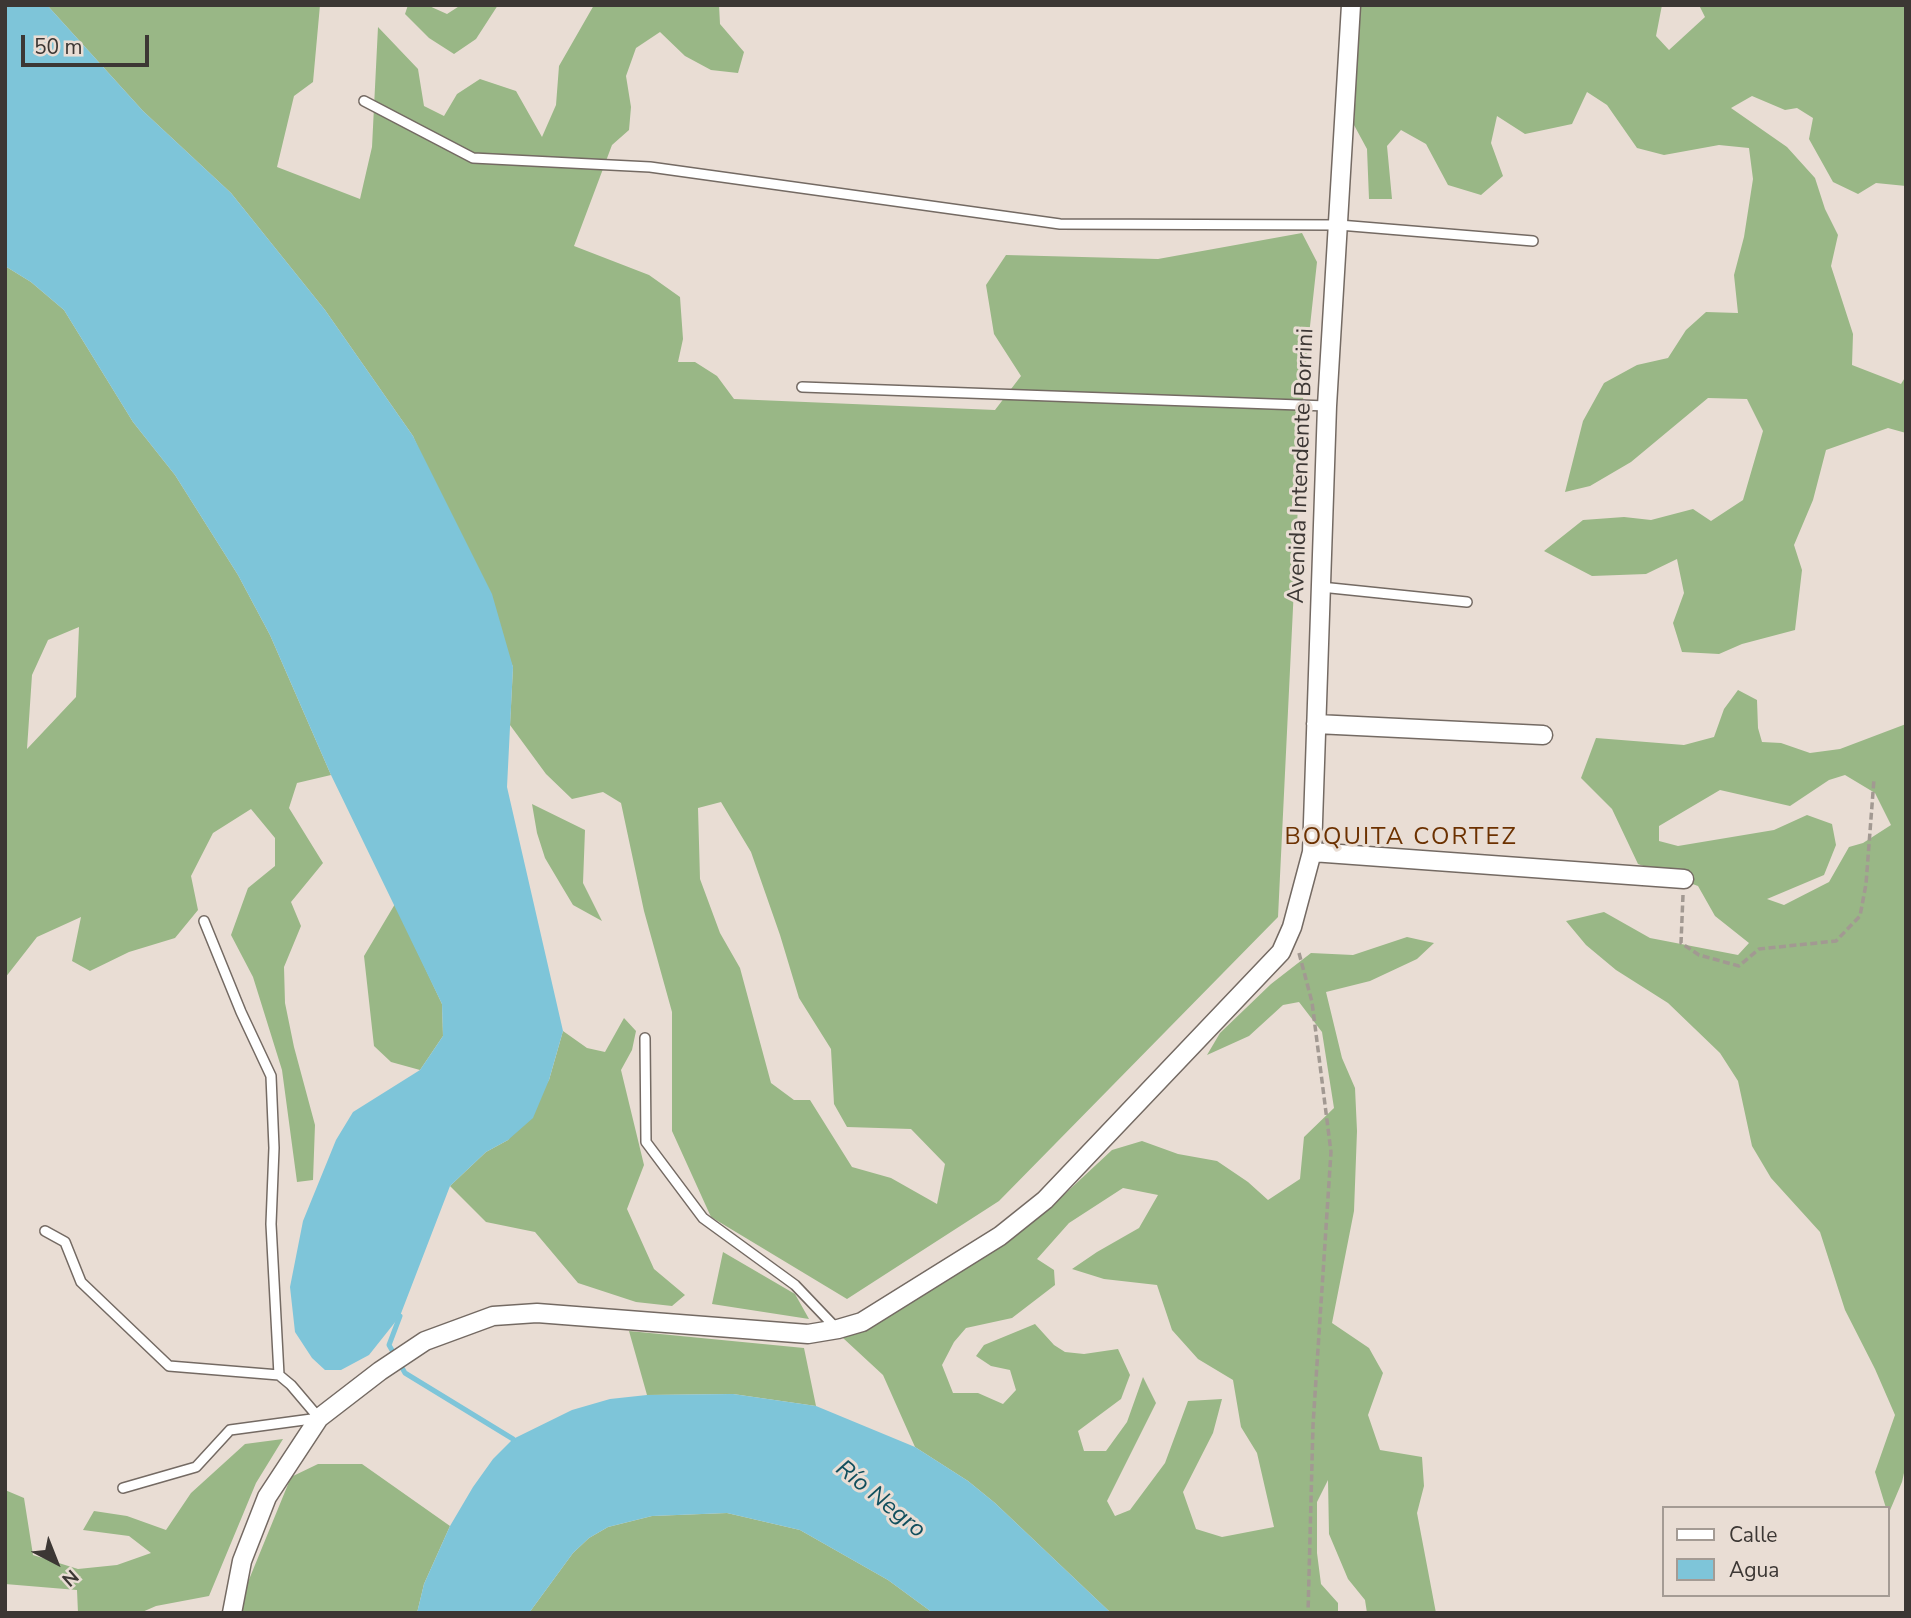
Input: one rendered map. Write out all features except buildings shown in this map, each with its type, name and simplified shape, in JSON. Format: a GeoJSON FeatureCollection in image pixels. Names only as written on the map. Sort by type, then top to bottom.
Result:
{"type":"FeatureCollection","features":[{"type":"Feature","properties":{"kind":"street","name":"Avenida Intendente Borrini"},"geometry":{"type":"LineString","coordinates":[[232,1613],[242,1561],[267,1497],[319,1418],[380,1371],[425,1341],[493,1316],[537,1314],[808,1334],[862,1322],[1000,1236],[1045,1199],[1281,952],[1292,927],[1312,852],[1327,406],[1350,5]]}},
{"type":"Feature","properties":{"kind":"street"},"geometry":{"type":"LineString","coordinates":[[1317,724],[1543,735]]}},
{"type":"Feature","properties":{"kind":"street"},"geometry":{"type":"LineString","coordinates":[[1312,852],[1684,879]]}},
{"type":"Feature","properties":{"kind":"lane"},"geometry":{"type":"LineString","coordinates":[[364,101],[473,158],[650,167],[1060,224],[1339,225],[1533,241]]}},
{"type":"Feature","properties":{"kind":"lane"},"geometry":{"type":"LineString","coordinates":[[802,387],[1327,406]]}},
{"type":"Feature","properties":{"kind":"lane"},"geometry":{"type":"LineString","coordinates":[[1321,587],[1467,602]]}},
{"type":"Feature","properties":{"kind":"lane"},"geometry":{"type":"LineString","coordinates":[[204,921],[241,1013],[271,1076],[274,1148],[271,1224],[279,1375]]}},
{"type":"Feature","properties":{"kind":"lane"},"geometry":{"type":"LineString","coordinates":[[645,1038],[646,1142],[703,1218],[795,1285],[838,1329]]}},
{"type":"Feature","properties":{"kind":"lane"},"geometry":{"type":"LineString","coordinates":[[45,1231],[65,1242],[81,1282],[169,1366],[279,1375],[319,1418]]}},
{"type":"Feature","properties":{"kind":"lane"},"geometry":{"type":"LineString","coordinates":[[124,1488],[196,1466],[230,1430],[319,1418]]}},
{"type":"Feature","properties":{"kind":"path"},"geometry":{"type":"LineString","coordinates":[[1684,879],[1681,943],[1699,955],[1740,966],[1759,949],[1836,941],[1860,916],[1866,884],[1874,779]]}},
{"type":"Feature","properties":{"kind":"path"},"geometry":{"type":"LineString","coordinates":[[1292,927],[1312,1002],[1331,1152],[1313,1425],[1308,1613]]}},
{"type":"Feature","properties":{"kind":"green space"},"geometry":{"type":"Polygon","coordinates":[[[47,5],[320,5],[313,82],[294,96],[277,167],[360,199],[372,147],[378,27],[418,69],[424,106],[444,116],[457,94],[480,79],[516,91],[542,137],[556,105],[559,66],[594,5],[719,5],[720,24],[744,52],[738,73],[711,70],[685,56],[660,32],[636,48],[626,76],[631,107],[629,130],[612,145],[574,246],[649,275],[680,297],[683,339],[678,362],[695,362],[717,376],[734,399],[995,410],[1021,376],[994,334],[986,285],[1006,255],[1158,259],[1302,233],[1317,262],[1304,381],[1278,917],[999,1201],[847,1299],[711,1217],[672,1131],[672,1012],[644,911],[621,803],[603,792],[572,799],[546,774],[510,725],[513,667],[413,436],[325,310],[231,193],[143,111],[47,5]],[[721,802],[698,808],[700,879],[720,933],[740,968],[771,1083],[794,1100],[810,1100],[852,1167],[891,1178],[937,1204],[945,1164],[911,1129],[847,1127],[834,1104],[831,1049],[799,998],[751,852],[721,802]]]}},
{"type":"Feature","properties":{"kind":"green space"},"geometry":{"type":"Polygon","coordinates":[[[408,5],[427,5],[447,14],[461,5],[498,5],[476,39],[454,54],[429,38],[405,14],[408,5]]]}},
{"type":"Feature","properties":{"kind":"green space"},"geometry":{"type":"Polygon","coordinates":[[[1360,5],[1662,5],[1656,36],[1669,50],[1705,17],[1699,5],[1906,5],[1906,186],[1876,183],[1858,194],[1833,182],[1809,139],[1813,118],[1797,108],[1785,110],[1752,96],[1731,108],[1787,147],[1815,178],[1825,209],[1838,235],[1831,266],[1853,334],[1852,365],[1901,384],[1906,376],[1906,433],[1888,428],[1826,450],[1813,500],[1794,545],[1802,570],[1795,630],[1742,644],[1719,654],[1682,652],[1673,623],[1684,593],[1677,559],[1646,574],[1592,576],[1544,551],[1583,520],[1624,517],[1651,520],[1693,509],[1711,521],[1743,500],[1763,431],[1747,399],[1708,398],[1631,462],[1590,486],[1565,492],[1583,421],[1604,383],[1637,365],[1668,358],[1686,330],[1706,312],[1738,313],[1734,275],[1744,237],[1753,179],[1749,148],[1719,145],[1664,155],[1637,148],[1607,105],[1587,92],[1572,124],[1525,134],[1497,116],[1491,143],[1503,176],[1481,195],[1448,185],[1426,144],[1401,130],[1387,146],[1392,199],[1369,199],[1367,149],[1354,125],[1360,5]]]}},
{"type":"Feature","properties":{"kind":"green space"},"geometry":{"type":"Polygon","coordinates":[[[5,266],[31,282],[64,310],[133,422],[175,475],[238,575],[270,635],[331,775],[297,783],[289,808],[323,863],[291,902],[301,926],[284,967],[285,1003],[315,1125],[313,1180],[297,1182],[282,1070],[253,977],[231,935],[248,888],[275,866],[275,838],[251,809],[213,833],[191,876],[198,910],[175,938],[129,952],[90,971],[72,961],[81,917],[37,937],[5,978],[5,266]],[[79,627],[48,640],[32,675],[27,749],[76,697],[79,627]]]}},
{"type":"Feature","properties":{"kind":"green space"},"geometry":{"type":"Polygon","coordinates":[[[1738,690],[1757,700],[1758,728],[1762,742],[1781,743],[1810,753],[1840,749],[1906,724],[1906,1464],[1902,1482],[1890,1510],[1890,1506],[1885,1506],[1875,1472],[1895,1415],[1845,1310],[1820,1232],[1771,1178],[1752,1146],[1738,1081],[1720,1053],[1668,1003],[1616,970],[1586,945],[1566,921],[1604,912],[1650,938],[1738,955],[1749,943],[1715,916],[1698,886],[1638,864],[1612,809],[1581,778],[1596,738],[1684,745],[1714,737],[1724,709],[1738,690]],[[1845,775],[1829,780],[1790,806],[1720,790],[1659,826],[1659,841],[1678,846],[1774,830],[1807,815],[1832,824],[1836,845],[1824,875],[1767,899],[1784,905],[1829,882],[1849,847],[1863,843],[1891,825],[1875,793],[1845,775]]]}},
{"type":"Feature","properties":{"kind":"green space"},"geometry":{"type":"Polygon","coordinates":[[[532,804],[585,830],[583,883],[602,921],[573,905],[561,885],[545,858],[532,804]]]}},
{"type":"Feature","properties":{"kind":"green space"},"geometry":{"type":"Polygon","coordinates":[[[395,904],[442,1004],[443,1036],[420,1070],[391,1062],[374,1046],[364,956],[395,904]]]}},
{"type":"Feature","properties":{"kind":"green space"},"geometry":{"type":"Polygon","coordinates":[[[1407,937],[1434,943],[1417,959],[1370,981],[1326,992],[1342,1058],[1355,1088],[1357,1131],[1354,1211],[1332,1323],[1369,1348],[1383,1373],[1368,1415],[1380,1450],[1422,1457],[1424,1486],[1417,1513],[1436,1613],[1367,1613],[1365,1600],[1348,1579],[1329,1534],[1328,1480],[1317,1502],[1317,1553],[1321,1584],[1338,1603],[1338,1613],[1111,1613],[995,1503],[968,1481],[915,1447],[883,1375],[843,1338],[1017,1232],[1053,1205],[1112,1150],[1142,1141],[1178,1154],[1217,1161],[1248,1182],[1268,1200],[1300,1179],[1304,1137],[1334,1108],[1322,1032],[1299,1002],[1283,1005],[1249,1036],[1207,1055],[1220,1033],[1271,984],[1311,953],[1353,955],[1407,937]],[[1123,1188],[1069,1223],[1037,1259],[1054,1270],[1055,1285],[1012,1318],[966,1328],[954,1342],[942,1365],[953,1393],[978,1393],[1003,1404],[1016,1390],[1010,1370],[991,1366],[976,1356],[984,1345],[1035,1324],[1054,1345],[1065,1352],[1084,1354],[1118,1349],[1130,1375],[1121,1399],[1078,1431],[1084,1451],[1106,1451],[1127,1422],[1143,1377],[1156,1403],[1107,1501],[1115,1516],[1130,1510],[1165,1463],[1188,1401],[1222,1399],[1213,1433],[1183,1492],[1196,1529],[1222,1537],[1274,1527],[1257,1453],[1241,1427],[1233,1380],[1198,1359],[1172,1330],[1157,1285],[1104,1279],[1072,1269],[1139,1228],[1158,1195],[1123,1188]]]}},
{"type":"Feature","properties":{"kind":"green space"},"geometry":{"type":"Polygon","coordinates":[[[624,1018],[636,1031],[632,1050],[621,1070],[644,1165],[627,1209],[654,1269],[685,1295],[672,1306],[636,1302],[578,1283],[535,1232],[486,1222],[450,1186],[486,1152],[508,1140],[549,1080],[563,1031],[587,1048],[605,1052],[624,1018]]]}},
{"type":"Feature","properties":{"kind":"green space"},"geometry":{"type":"Polygon","coordinates":[[[723,1252],[795,1294],[809,1319],[712,1304],[723,1252]]]}},
{"type":"Feature","properties":{"kind":"green space"},"geometry":{"type":"Polygon","coordinates":[[[629,1331],[804,1348],[816,1406],[733,1394],[647,1395],[629,1331]]]}},
{"type":"Feature","properties":{"kind":"green space"},"geometry":{"type":"Polygon","coordinates":[[[283,1439],[256,1483],[209,1596],[156,1606],[140,1613],[78,1613],[77,1590],[5,1584],[5,1490],[24,1498],[33,1555],[78,1569],[117,1565],[151,1553],[129,1536],[83,1530],[94,1511],[127,1516],[166,1530],[191,1493],[245,1444],[283,1439]]]}},
{"type":"Feature","properties":{"kind":"green space"},"geometry":{"type":"Polygon","coordinates":[[[318,1464],[362,1464],[450,1526],[424,1584],[417,1613],[238,1613],[239,1604],[291,1477],[318,1464]]]}},
{"type":"Feature","properties":{"kind":"green space"},"geometry":{"type":"Polygon","coordinates":[[[727,1513],[800,1530],[888,1580],[933,1613],[529,1613],[573,1553],[589,1538],[608,1527],[652,1516],[727,1513]]]}},
{"type":"Feature","properties":{"kind":"water"},"geometry":{"type":"Polygon","coordinates":[[[5,5],[47,5],[143,111],[231,193],[325,310],[413,436],[492,594],[513,667],[507,787],[563,1031],[549,1080],[533,1118],[508,1140],[486,1152],[450,1186],[400,1316],[369,1355],[341,1370],[325,1370],[312,1358],[295,1332],[290,1287],[303,1221],[336,1140],[353,1112],[420,1070],[443,1036],[442,1004],[331,775],[270,635],[238,575],[175,475],[133,422],[64,310],[31,282],[5,266],[5,5]]]}},
{"type":"Feature","properties":{"kind":"water","name":"Río Negro"},"geometry":{"type":"Polygon","coordinates":[[[733,1394],[816,1406],[915,1447],[968,1481],[995,1503],[1111,1613],[933,1613],[888,1580],[800,1530],[727,1513],[652,1516],[608,1527],[589,1538],[573,1553],[529,1613],[417,1613],[424,1584],[450,1526],[493,1459],[513,1439],[572,1410],[610,1399],[647,1395],[733,1394]]]}},
{"type":"Feature","properties":{"kind":"waterway"},"geometry":{"type":"LineString","coordinates":[[400,1316],[389,1345],[405,1373],[513,1439]]}},
{"type":"Feature","properties":{"kind":"district","name":"BOQUITA CORTEZ"},"geometry":{"type":"Point","coordinates":[1401,838]}}]}
